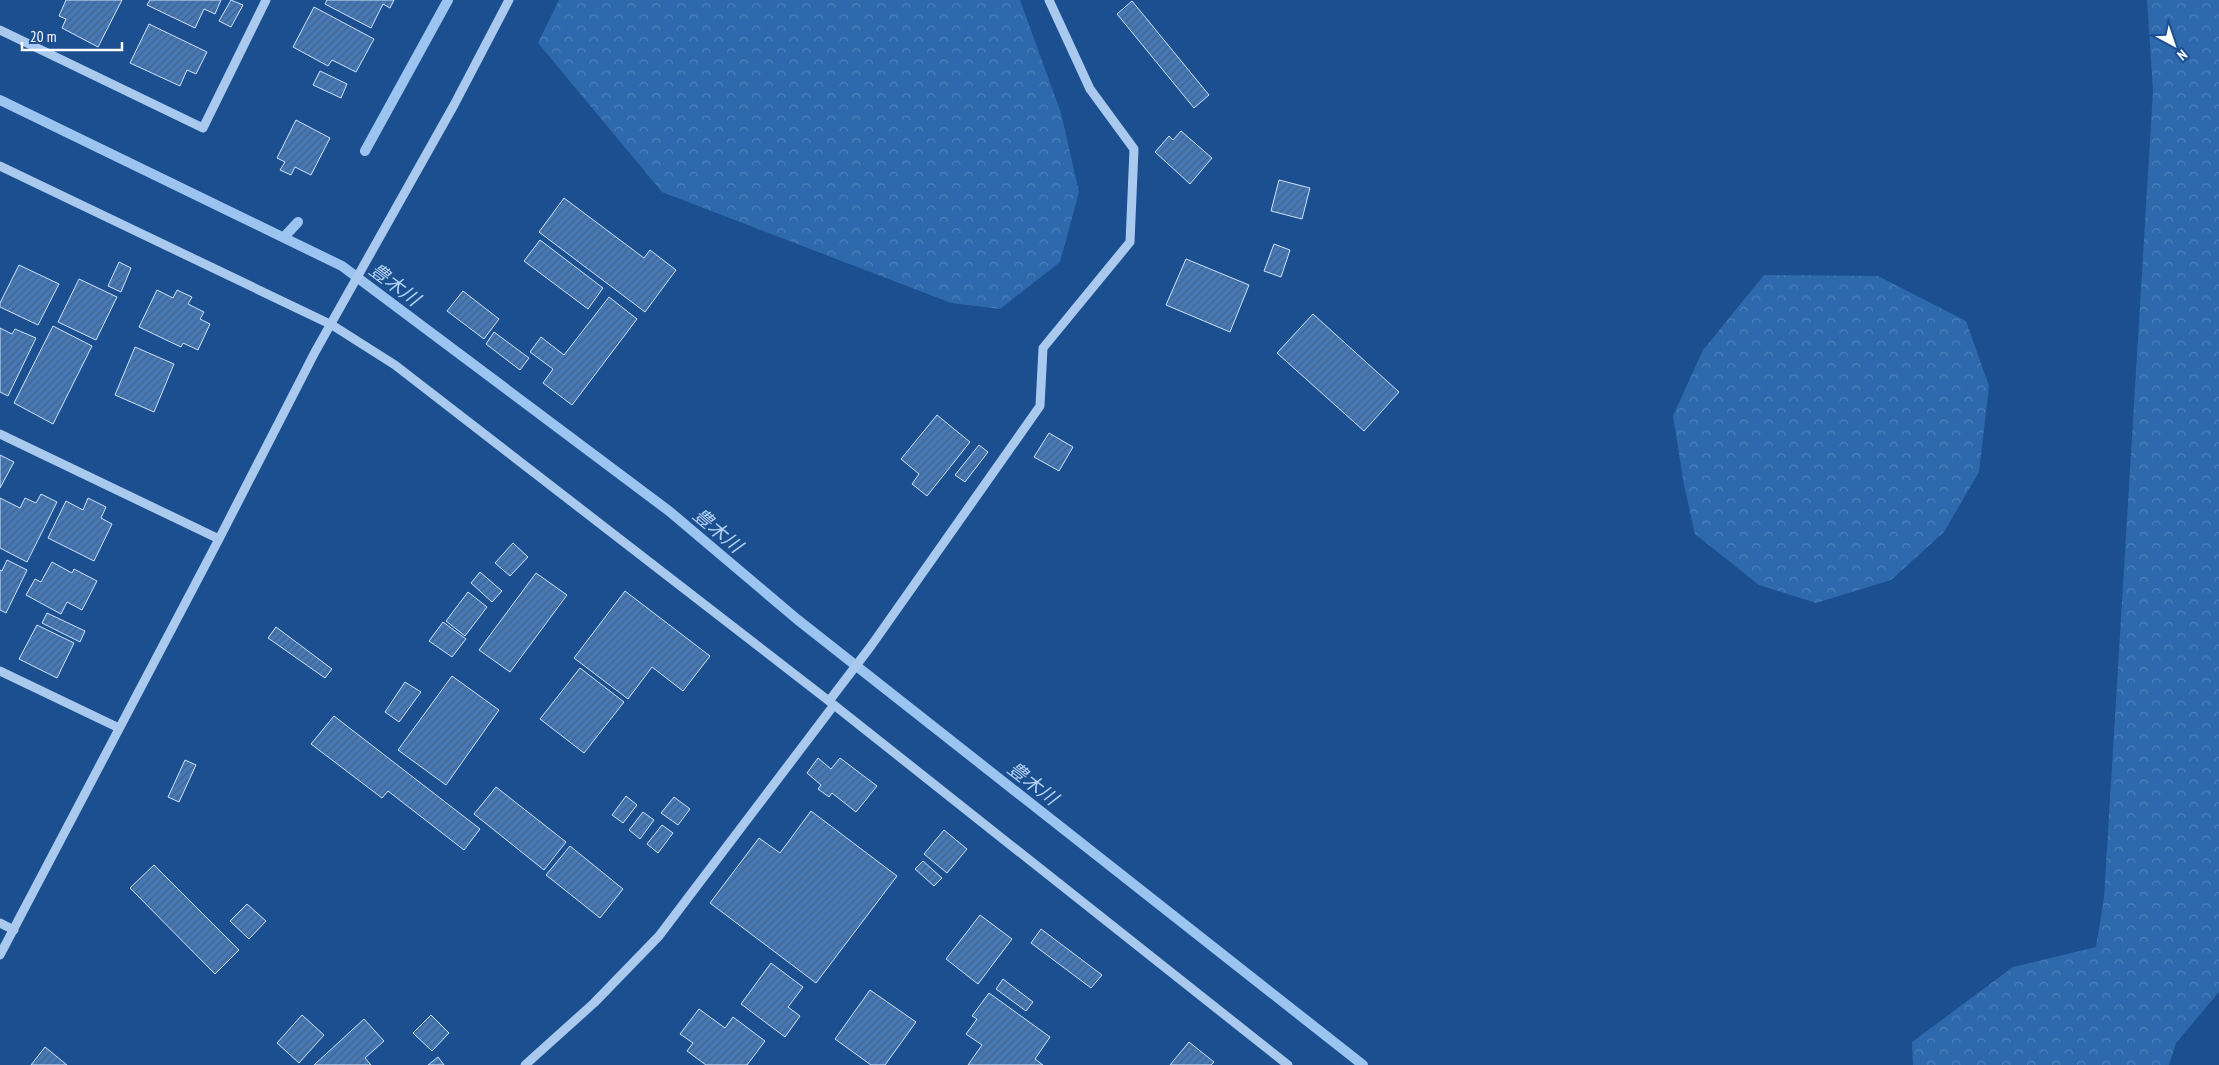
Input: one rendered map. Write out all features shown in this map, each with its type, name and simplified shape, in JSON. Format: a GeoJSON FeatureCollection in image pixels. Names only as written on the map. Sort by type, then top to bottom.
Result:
{"type":"FeatureCollection","features":[{"type":"Feature","properties":{"kind":"street"},"geometry":{"type":"LineString","coordinates":[[0,30],[203,128],[266,0]]}},
{"type":"Feature","properties":{"kind":"street"},"geometry":{"type":"LineString","coordinates":[[0,955],[118,728],[219,540],[315,352],[332,325],[454,105],[509,0]]}},
{"type":"Feature","properties":{"kind":"street"},"geometry":{"type":"LineString","coordinates":[[525,1065],[594,1003],[658,936],[832,703],[842,684],[871,646],[1040,406],[1043,348],[1130,242],[1134,149],[1090,89],[1050,0]]}},
{"type":"Feature","properties":{"kind":"street"},"geometry":{"type":"LineString","coordinates":[[0,166],[332,325],[395,365],[832,703],[1288,1065]]}},
{"type":"Feature","properties":{"kind":"street"},"geometry":{"type":"LineString","coordinates":[[0,434],[219,540]]}},
{"type":"Feature","properties":{"kind":"street"},"geometry":{"type":"LineString","coordinates":[[0,671],[118,728]]}},
{"type":"Feature","properties":{"kind":"street"},"geometry":{"type":"LineString","coordinates":[[0,923],[14,930]]}},
{"type":"Feature","properties":{"kind":"green space"},"geometry":{"type":"Polygon","coordinates":[[[559,0],[1020,0],[1061,113],[1079,192],[1060,262],[1000,309],[951,303],[662,192],[538,43],[559,0]]]}},
{"type":"Feature","properties":{"kind":"green space"},"geometry":{"type":"Polygon","coordinates":[[[2147,0],[2219,0],[2219,992],[2176,1043],[2169,1065],[1913,1065],[1912,1042],[2013,967],[2096,947],[2104,898],[2153,91],[2147,0]]]}},
{"type":"Feature","properties":{"kind":"green space"},"geometry":{"type":"Polygon","coordinates":[[[1764,275],[1878,276],[1966,321],[1989,386],[1979,472],[1944,532],[1891,580],[1816,603],[1759,585],[1695,534],[1684,485],[1673,416],[1703,350],[1764,275]]]}},
{"type":"Feature","properties":{"kind":"building"},"geometry":{"type":"Polygon","coordinates":[[[66,0],[122,0],[98,47],[62,28],[66,19],[59,16],[66,0]]]}},
{"type":"Feature","properties":{"kind":"building"},"geometry":{"type":"Polygon","coordinates":[[[150,0],[221,0],[215,14],[204,9],[195,28],[147,5],[150,0]]]}},
{"type":"Feature","properties":{"kind":"building"},"geometry":{"type":"Polygon","coordinates":[[[231,0],[243,5],[231,27],[219,21],[231,0]]]}},
{"type":"Feature","properties":{"kind":"building"},"geometry":{"type":"Polygon","coordinates":[[[327,0],[394,0],[390,8],[383,4],[371,28],[325,4],[327,0]]]}},
{"type":"Feature","properties":{"kind":"building"},"geometry":{"type":"Polygon","coordinates":[[[1132,1],[1209,95],[1194,108],[1117,14],[1132,1]]]}},
{"type":"Feature","properties":{"kind":"building"},"geometry":{"type":"Polygon","coordinates":[[[314,7],[374,39],[356,72],[332,60],[328,66],[293,47],[314,7]]]}},
{"type":"Feature","properties":{"kind":"building"},"geometry":{"type":"Polygon","coordinates":[[[149,24],[207,52],[196,74],[187,70],[180,86],[130,63],[149,24]]]}},
{"type":"Feature","properties":{"kind":"building"},"geometry":{"type":"Polygon","coordinates":[[[320,71],[347,84],[341,98],[313,85],[320,71]]]}},
{"type":"Feature","properties":{"kind":"building"},"geometry":{"type":"Polygon","coordinates":[[[296,120],[330,138],[311,175],[295,167],[291,175],[280,170],[285,162],[277,158],[296,120]]]}},
{"type":"Feature","properties":{"kind":"building"},"geometry":{"type":"Polygon","coordinates":[[[1181,131],[1212,158],[1190,184],[1155,152],[1169,136],[1173,140],[1181,131]]]}},
{"type":"Feature","properties":{"kind":"building"},"geometry":{"type":"Polygon","coordinates":[[[1279,180],[1310,188],[1302,219],[1271,211],[1279,180]]]}},
{"type":"Feature","properties":{"kind":"building"},"geometry":{"type":"Polygon","coordinates":[[[564,198],[644,258],[650,250],[676,270],[645,312],[539,232],[564,198]]]}},
{"type":"Feature","properties":{"kind":"building"},"geometry":{"type":"Polygon","coordinates":[[[540,240],[603,288],[588,309],[524,261],[540,240]]]}},
{"type":"Feature","properties":{"kind":"building"},"geometry":{"type":"Polygon","coordinates":[[[1274,244],[1290,250],[1281,277],[1264,271],[1274,244]]]}},
{"type":"Feature","properties":{"kind":"building"},"geometry":{"type":"Polygon","coordinates":[[[1186,259],[1249,285],[1230,332],[1166,305],[1186,259]]]}},
{"type":"Feature","properties":{"kind":"building"},"geometry":{"type":"Polygon","coordinates":[[[119,262],[131,268],[121,292],[108,286],[119,262]]]}},
{"type":"Feature","properties":{"kind":"building"},"geometry":{"type":"Polygon","coordinates":[[[19,265],[59,284],[38,325],[0,307],[0,303],[19,265]]]}},
{"type":"Feature","properties":{"kind":"building"},"geometry":{"type":"Polygon","coordinates":[[[79,279],[117,297],[96,340],[58,322],[79,279]]]}},
{"type":"Feature","properties":{"kind":"building"},"geometry":{"type":"Polygon","coordinates":[[[157,290],[173,298],[177,290],[192,297],[188,304],[204,312],[200,319],[210,324],[198,350],[183,343],[181,347],[139,327],[157,290]]]}},
{"type":"Feature","properties":{"kind":"building"},"geometry":{"type":"Polygon","coordinates":[[[463,291],[499,319],[484,339],[447,311],[463,291]]]}},
{"type":"Feature","properties":{"kind":"building"},"geometry":{"type":"Polygon","coordinates":[[[609,297],[637,319],[572,405],[543,383],[553,369],[530,352],[541,337],[564,355],[609,297]]]}},
{"type":"Feature","properties":{"kind":"building"},"geometry":{"type":"Polygon","coordinates":[[[1313,314],[1399,392],[1364,431],[1277,353],[1313,314]]]}},
{"type":"Feature","properties":{"kind":"building"},"geometry":{"type":"Polygon","coordinates":[[[53,326],[92,346],[53,424],[14,403],[53,326]]]}},
{"type":"Feature","properties":{"kind":"building"},"geometry":{"type":"Polygon","coordinates":[[[0,328],[12,334],[15,329],[36,338],[8,396],[0,392],[0,328]]]}},
{"type":"Feature","properties":{"kind":"building"},"geometry":{"type":"Polygon","coordinates":[[[494,332],[529,358],[520,370],[486,344],[494,332]]]}},
{"type":"Feature","properties":{"kind":"building"},"geometry":{"type":"Polygon","coordinates":[[[135,347],[174,364],[154,412],[115,395],[135,347]]]}},
{"type":"Feature","properties":{"kind":"building"},"geometry":{"type":"Polygon","coordinates":[[[937,415],[970,442],[927,496],[912,484],[919,474],[901,459],[937,415]]]}},
{"type":"Feature","properties":{"kind":"building"},"geometry":{"type":"Polygon","coordinates":[[[1049,433],[1073,447],[1059,471],[1034,457],[1049,433]]]}},
{"type":"Feature","properties":{"kind":"building"},"geometry":{"type":"Polygon","coordinates":[[[979,445],[988,452],[965,482],[955,475],[979,445]]]}},
{"type":"Feature","properties":{"kind":"building"},"geometry":{"type":"Polygon","coordinates":[[[0,455],[14,462],[0,488],[0,455]]]}},
{"type":"Feature","properties":{"kind":"building"},"geometry":{"type":"Polygon","coordinates":[[[41,494],[57,502],[27,562],[0,548],[0,498],[20,508],[25,498],[36,503],[41,494]]]}},
{"type":"Feature","properties":{"kind":"building"},"geometry":{"type":"Polygon","coordinates":[[[88,498],[106,507],[101,518],[112,524],[94,561],[48,538],[66,501],[83,510],[88,498]]]}},
{"type":"Feature","properties":{"kind":"building"},"geometry":{"type":"Polygon","coordinates":[[[513,543],[528,557],[510,576],[495,563],[513,543]]]}},
{"type":"Feature","properties":{"kind":"building"},"geometry":{"type":"Polygon","coordinates":[[[7,560],[27,570],[6,613],[0,610],[0,570],[2,571],[7,560]]]}},
{"type":"Feature","properties":{"kind":"building"},"geometry":{"type":"Polygon","coordinates":[[[52,562],[72,573],[74,569],[97,581],[82,610],[67,602],[61,614],[26,595],[35,579],[41,582],[52,562]]]}},
{"type":"Feature","properties":{"kind":"building"},"geometry":{"type":"Polygon","coordinates":[[[480,572],[502,591],[492,602],[471,583],[480,572]]]}},
{"type":"Feature","properties":{"kind":"building"},"geometry":{"type":"Polygon","coordinates":[[[536,573],[567,595],[510,672],[479,650],[536,573]]]}},
{"type":"Feature","properties":{"kind":"building"},"geometry":{"type":"Polygon","coordinates":[[[625,591],[710,656],[683,691],[652,667],[628,699],[574,658],[625,591]]]}},
{"type":"Feature","properties":{"kind":"building"},"geometry":{"type":"Polygon","coordinates":[[[468,592],[487,607],[465,636],[446,621],[468,592]]]}},
{"type":"Feature","properties":{"kind":"building"},"geometry":{"type":"Polygon","coordinates":[[[47,613],[85,631],[80,642],[42,623],[47,613]]]}},
{"type":"Feature","properties":{"kind":"building"},"geometry":{"type":"Polygon","coordinates":[[[443,622],[466,639],[452,657],[429,641],[443,622]]]}},
{"type":"Feature","properties":{"kind":"building"},"geometry":{"type":"Polygon","coordinates":[[[37,625],[74,643],[57,678],[19,659],[37,625]]]}},
{"type":"Feature","properties":{"kind":"building"},"geometry":{"type":"Polygon","coordinates":[[[276,627],[332,669],[325,678],[268,638],[276,627]]]}},
{"type":"Feature","properties":{"kind":"building"},"geometry":{"type":"Polygon","coordinates":[[[580,668],[624,702],[584,753],[540,719],[580,668]]]}},
{"type":"Feature","properties":{"kind":"building"},"geometry":{"type":"Polygon","coordinates":[[[452,676],[499,710],[446,785],[398,750],[452,676]]]}},
{"type":"Feature","properties":{"kind":"building"},"geometry":{"type":"Polygon","coordinates":[[[405,682],[421,692],[399,722],[385,712],[405,682]]]}},
{"type":"Feature","properties":{"kind":"building"},"geometry":{"type":"Polygon","coordinates":[[[334,716],[480,829],[464,850],[388,791],[382,798],[311,744],[334,716]]]}},
{"type":"Feature","properties":{"kind":"building"},"geometry":{"type":"Polygon","coordinates":[[[818,758],[831,769],[840,758],[877,786],[856,812],[832,793],[829,797],[818,789],[821,785],[807,773],[818,758]]]}},
{"type":"Feature","properties":{"kind":"building"},"geometry":{"type":"Polygon","coordinates":[[[185,760],[196,765],[179,802],[168,797],[185,760]]]}},
{"type":"Feature","properties":{"kind":"building"},"geometry":{"type":"Polygon","coordinates":[[[496,787],[566,842],[544,870],[474,814],[496,787]]]}},
{"type":"Feature","properties":{"kind":"building"},"geometry":{"type":"Polygon","coordinates":[[[626,796],[637,805],[623,823],[612,815],[626,796]]]}},
{"type":"Feature","properties":{"kind":"building"},"geometry":{"type":"Polygon","coordinates":[[[674,797],[690,809],[678,825],[661,813],[674,797]]]}},
{"type":"Feature","properties":{"kind":"building"},"geometry":{"type":"Polygon","coordinates":[[[811,811],[897,876],[816,983],[710,903],[759,838],[780,853],[811,811]]]}},
{"type":"Feature","properties":{"kind":"building"},"geometry":{"type":"Polygon","coordinates":[[[643,812],[654,820],[640,839],[629,830],[643,812]]]}},
{"type":"Feature","properties":{"kind":"building"},"geometry":{"type":"Polygon","coordinates":[[[662,825],[673,833],[658,853],[647,844],[662,825]]]}},
{"type":"Feature","properties":{"kind":"building"},"geometry":{"type":"Polygon","coordinates":[[[944,830],[967,849],[947,873],[924,854],[944,830]]]}},
{"type":"Feature","properties":{"kind":"building"},"geometry":{"type":"Polygon","coordinates":[[[570,846],[623,889],[600,918],[546,875],[570,846]]]}},
{"type":"Feature","properties":{"kind":"building"},"geometry":{"type":"Polygon","coordinates":[[[923,861],[942,878],[934,886],[915,869],[923,861]]]}},
{"type":"Feature","properties":{"kind":"building"},"geometry":{"type":"Polygon","coordinates":[[[154,865],[239,950],[215,974],[130,888],[154,865]]]}},
{"type":"Feature","properties":{"kind":"building"},"geometry":{"type":"Polygon","coordinates":[[[247,904],[266,921],[249,939],[230,921],[247,904]]]}},
{"type":"Feature","properties":{"kind":"building"},"geometry":{"type":"Polygon","coordinates":[[[980,915],[1012,939],[978,984],[946,959],[980,915]]]}},
{"type":"Feature","properties":{"kind":"building"},"geometry":{"type":"Polygon","coordinates":[[[1041,929],[1102,975],[1091,988],[1031,943],[1041,929]]]}},
{"type":"Feature","properties":{"kind":"building"},"geometry":{"type":"Polygon","coordinates":[[[771,963],[803,987],[788,1007],[800,1016],[785,1037],[741,1004],[771,963]]]}},
{"type":"Feature","properties":{"kind":"building"},"geometry":{"type":"Polygon","coordinates":[[[1003,979],[1033,1002],[1026,1011],[996,989],[1003,979]]]}},
{"type":"Feature","properties":{"kind":"building"},"geometry":{"type":"Polygon","coordinates":[[[870,990],[916,1022],[885,1065],[871,1065],[835,1039],[870,990]]]}},
{"type":"Feature","properties":{"kind":"building"},"geometry":{"type":"Polygon","coordinates":[[[989,993],[1050,1037],[1035,1059],[1043,1065],[968,1065],[982,1045],[966,1034],[977,1019],[972,1016],[989,993]]]}},
{"type":"Feature","properties":{"kind":"building"},"geometry":{"type":"Polygon","coordinates":[[[699,1009],[725,1028],[733,1017],[765,1041],[747,1065],[706,1065],[687,1051],[693,1043],[680,1034],[699,1009]]]}},
{"type":"Feature","properties":{"kind":"building"},"geometry":{"type":"Polygon","coordinates":[[[302,1015],[324,1035],[299,1063],[277,1043],[302,1015]]]}},
{"type":"Feature","properties":{"kind":"building"},"geometry":{"type":"Polygon","coordinates":[[[431,1015],[449,1033],[432,1051],[413,1033],[431,1015]]]}},
{"type":"Feature","properties":{"kind":"building"},"geometry":{"type":"Polygon","coordinates":[[[364,1019],[384,1041],[365,1058],[371,1065],[314,1065],[364,1019]]]}},
{"type":"Feature","properties":{"kind":"building"},"geometry":{"type":"Polygon","coordinates":[[[1189,1042],[1214,1062],[1211,1065],[1170,1065],[1189,1042]]]}},
{"type":"Feature","properties":{"kind":"building"},"geometry":{"type":"Polygon","coordinates":[[[45,1047],[67,1065],[31,1065],[45,1047]]]}},
{"type":"Feature","properties":{"kind":"building"},"geometry":{"type":"Polygon","coordinates":[[[438,1057],[444,1065],[428,1065],[438,1057]]]}},
{"type":"Feature","properties":{"kind":"waterway"},"geometry":{"type":"LineString","coordinates":[[365,151],[448,0]]}},
{"type":"Feature","properties":{"kind":"waterway","name":"豊木川"},"geometry":{"type":"LineString","coordinates":[[0,100],[342,266],[669,511],[798,620],[1363,1065]]}},
{"type":"Feature","properties":{"kind":"waterway"},"geometry":{"type":"LineString","coordinates":[[285,236],[298,222]]}}]}
